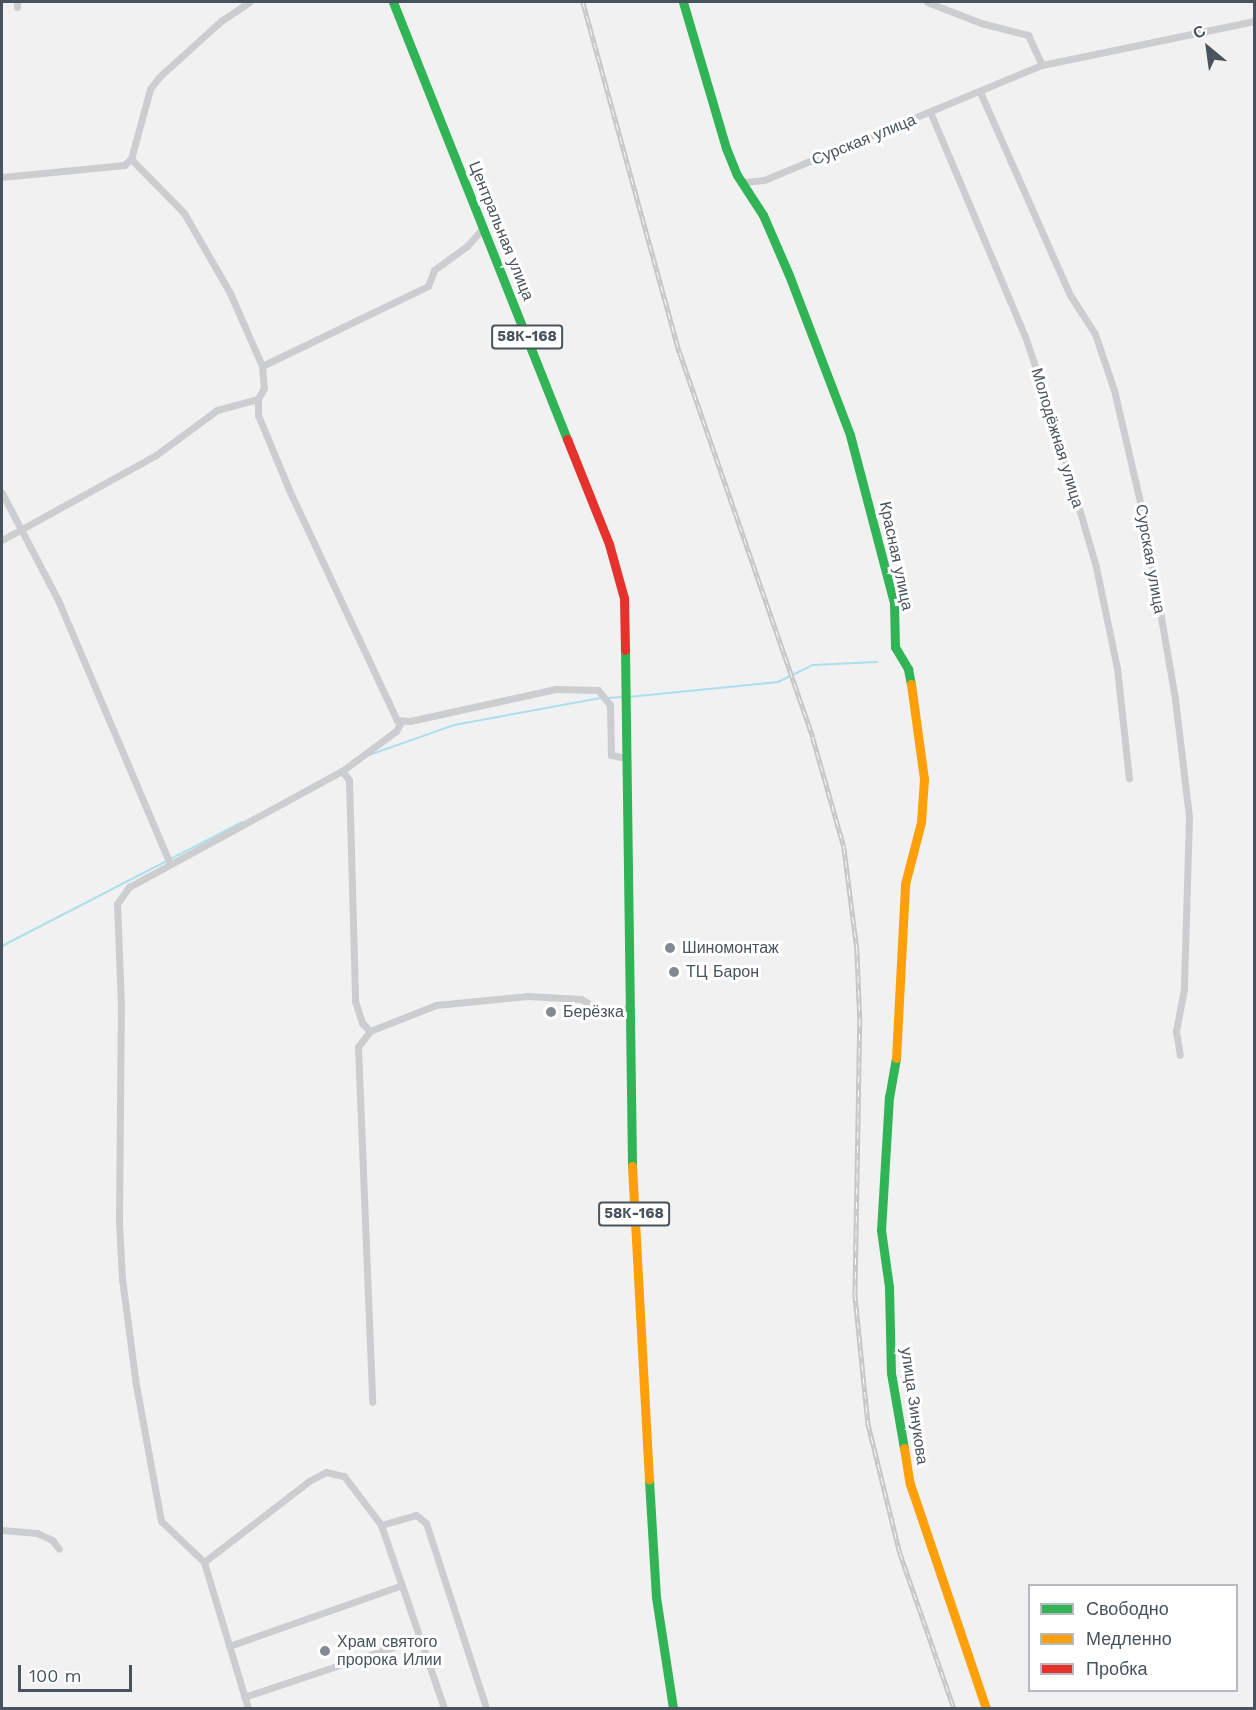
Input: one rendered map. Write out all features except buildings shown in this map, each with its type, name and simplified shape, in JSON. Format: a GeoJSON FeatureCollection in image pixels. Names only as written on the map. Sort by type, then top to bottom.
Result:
{"type":"FeatureCollection","features":[{"type":"Feature","properties":{"kind":"street"},"geometry":{"type":"LineString","coordinates":[[2,177],[116,168],[131,159],[150,90],[159,77],[221,21],[249,2]]}},
{"type":"Feature","properties":{"kind":"street","name":"Центральная улица"},"geometry":{"type":"LineString","coordinates":[[393,2],[484,227],[619,574],[627,621],[627,758]]}},
{"type":"Feature","properties":{"kind":"street","name":"Красная улица"},"geometry":{"type":"LineString","coordinates":[[683,2],[726,148],[736,174],[745,182],[789,275],[850,435],[894,603],[895,647],[908,669],[918,720],[924,779],[921,822],[905,884],[898,964],[896,1074],[889,1096]]}},
{"type":"Feature","properties":{"kind":"street"},"geometry":{"type":"LineString","coordinates":[[927,2],[981,23],[1028,35],[1042,65]]}},
{"type":"Feature","properties":{"kind":"street","name":"Сурская улица"},"geometry":{"type":"LineString","coordinates":[[745,182],[764,180],[931,114],[1042,65],[1254,21]]}},
{"type":"Feature","properties":{"kind":"street","name":"Сурская улица"},"geometry":{"type":"LineString","coordinates":[[980,92],[1067,290],[1095,334],[1114,390],[1144,519],[1175,699],[1188,817],[1184,989],[1176,1031],[1180,1055]]}},
{"type":"Feature","properties":{"kind":"street","name":"Молодёжная улица"},"geometry":{"type":"LineString","coordinates":[[931,114],[1025,336],[1058,436],[1096,567],[1117,668],[1129,778]]}},
{"type":"Feature","properties":{"kind":"street"},"geometry":{"type":"LineString","coordinates":[[131,159],[169,193],[206,246],[262,366],[264,388],[258,399],[258,415],[290,492],[388,705],[400,722]]}},
{"type":"Feature","properties":{"kind":"street"},"geometry":{"type":"LineString","coordinates":[[262,366],[428,286],[434,270],[467,246],[484,227]]}},
{"type":"Feature","properties":{"kind":"street"},"geometry":{"type":"LineString","coordinates":[[2,540],[184,438],[217,410],[258,399]]}},
{"type":"Feature","properties":{"kind":"street"},"geometry":{"type":"LineString","coordinates":[[2,493],[78,646],[170,864]]}},
{"type":"Feature","properties":{"kind":"street"},"geometry":{"type":"LineString","coordinates":[[400,722],[556,689],[598,690],[610,705],[611,755],[627,758]]}},
{"type":"Feature","properties":{"kind":"street"},"geometry":{"type":"LineString","coordinates":[[248,1708],[204,1562],[161,1521],[136,1385],[121,1256],[117,904],[129,887],[342,771],[396,731],[400,722]]}},
{"type":"Feature","properties":{"kind":"street","name":"58К-168"},"geometry":{"type":"LineString","coordinates":[[627,758],[630,1139],[656,1597],[673,1708]]}},
{"type":"Feature","properties":{"kind":"street"},"geometry":{"type":"LineString","coordinates":[[342,771],[349,780],[355,1000],[362,1023],[370,1031]]}},
{"type":"Feature","properties":{"kind":"street"},"geometry":{"type":"LineString","coordinates":[[372,1402],[358,1047],[370,1031],[436,1005],[526,996],[581,999],[600,1010],[629,1010]]}},
{"type":"Feature","properties":{"kind":"street","name":"улица Зинукова"},"geometry":{"type":"LineString","coordinates":[[889,1096],[881,1230],[889,1287],[891,1373],[910,1484],[986,1708]]}},
{"type":"Feature","properties":{"kind":"street"},"geometry":{"type":"LineString","coordinates":[[204,1562],[326,1472],[344,1476],[381,1525],[444,1708]]}},
{"type":"Feature","properties":{"kind":"street"},"geometry":{"type":"LineString","coordinates":[[381,1525],[416,1515],[426,1523],[486,1708]]}},
{"type":"Feature","properties":{"kind":"street"},"geometry":{"type":"LineString","coordinates":[[2,1530],[37,1533],[52,1540],[59,1549]]}},
{"type":"Feature","properties":{"kind":"street"},"geometry":{"type":"LineString","coordinates":[[229,1646],[402,1585]]}},
{"type":"Feature","properties":{"kind":"street"},"geometry":{"type":"LineString","coordinates":[[244,1697],[420,1638]]}},
{"type":"Feature","properties":{"kind":"waterway"},"geometry":{"type":"LineString","coordinates":[[628,697],[778,682],[813,665],[877,662]]}},
{"type":"Feature","properties":{"kind":"waterway"},"geometry":{"type":"LineString","coordinates":[[607,698],[622,697]]}},
{"type":"Feature","properties":{"kind":"waterway"},"geometry":{"type":"LineString","coordinates":[[369,755],[454,725],[601,698]]}},
{"type":"Feature","properties":{"kind":"waterway"},"geometry":{"type":"LineString","coordinates":[[2,946],[242,822]]}},
{"type":"Feature","properties":{"kind":"railway"},"geometry":{"type":"LineString","coordinates":[[583,2],[680,353],[813,738],[844,847],[857,948],[860,1020],[855,1294],[868,1423],[900,1553],[954,1708]]}},
{"type":"Feature","properties":{"kind":"traffic: fast"},"geometry":{"type":"LineString","coordinates":[[393,2],[567,439]]}},
{"type":"Feature","properties":{"kind":"traffic: fast"},"geometry":{"type":"LineString","coordinates":[[683,2],[726,148],[737,175],[763,215],[789,275],[850,435],[894,603],[895,647],[908,669],[911,684]]}},
{"type":"Feature","properties":{"kind":"traffic: fast"},"geometry":{"type":"LineString","coordinates":[[625,650],[632,1166]]}},
{"type":"Feature","properties":{"kind":"traffic: fast"},"geometry":{"type":"LineString","coordinates":[[896,1058],[889,1096],[881,1230],[889,1287],[891,1373],[904,1448]]}},
{"type":"Feature","properties":{"kind":"traffic: fast"},"geometry":{"type":"LineString","coordinates":[[649,1480],[656,1597],[673,1708]]}},
{"type":"Feature","properties":{"kind":"traffic: slow"},"geometry":{"type":"LineString","coordinates":[[896,1058],[905,884],[921,822],[924,779],[911,684]]}},
{"type":"Feature","properties":{"kind":"traffic: slow"},"geometry":{"type":"LineString","coordinates":[[632,1166],[649,1480]]}},
{"type":"Feature","properties":{"kind":"traffic: slow"},"geometry":{"type":"LineString","coordinates":[[904,1448],[910,1484],[986,1708]]}},
{"type":"Feature","properties":{"kind":"traffic: jam"},"geometry":{"type":"LineString","coordinates":[[567,439],[609,544],[624,598],[625,650]]}},
{"type":"Feature","properties":{"kind":"place","name":"Шиномонтаж"},"geometry":{"type":"Point","coordinates":[670,948]}},
{"type":"Feature","properties":{"kind":"place","name":"ТЦ Барон"},"geometry":{"type":"Point","coordinates":[674,972]}},
{"type":"Feature","properties":{"kind":"place","name":"Берёзка"},"geometry":{"type":"Point","coordinates":[551,1012]}},
{"type":"Feature","properties":{"kind":"place","name":"Храм святого пророка Илии"},"geometry":{"type":"Point","coordinates":[325,1651]}}]}
